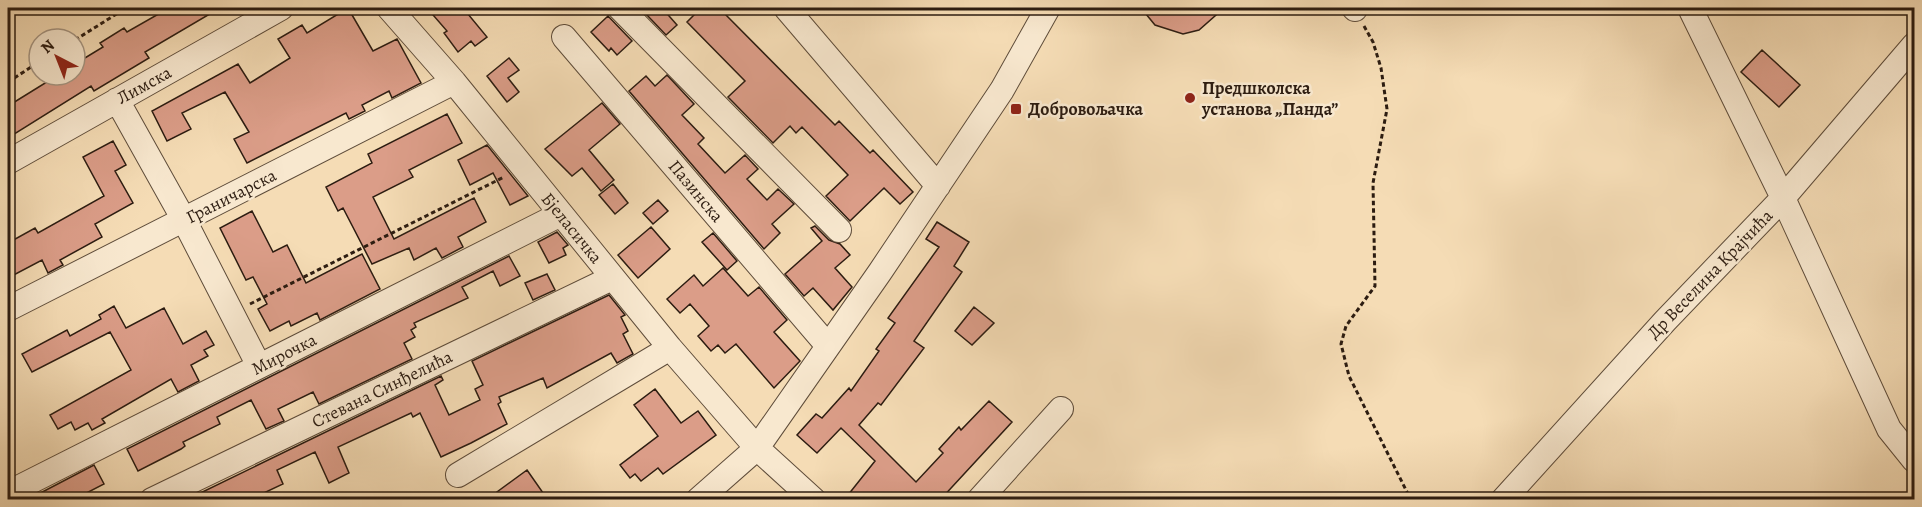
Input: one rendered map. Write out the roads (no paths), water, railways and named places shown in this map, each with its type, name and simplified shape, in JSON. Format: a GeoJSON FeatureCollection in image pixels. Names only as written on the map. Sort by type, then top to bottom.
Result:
{"type":"FeatureCollection","features":[{"type":"Feature","properties":{"kind":"street","name":"Лимска"},"geometry":{"type":"LineString","coordinates":[[8,162],[281,8]]}},
{"type":"Feature","properties":{"kind":"street","name":"Бјеласичка"},"geometry":{"type":"LineString","coordinates":[[389,8],[454,82],[670,348],[757,448],[814,500]]}},
{"type":"Feature","properties":{"kind":"street"},"geometry":{"type":"LineString","coordinates":[[620,8],[839,230]]}},
{"type":"Feature","properties":{"kind":"street"},"geometry":{"type":"LineString","coordinates":[[786,8],[938,186]]}},
{"type":"Feature","properties":{"kind":"street"},"geometry":{"type":"LineString","coordinates":[[698,500],[757,448],[1002,90],[1048,8]]}},
{"type":"Feature","properties":{"kind":"street"},"geometry":{"type":"LineString","coordinates":[[1690,8],[1783,198],[1888,429],[1914,460]]}},
{"type":"Feature","properties":{"kind":"street","name":"Пазинска"},"geometry":{"type":"LineString","coordinates":[[564,37],[828,346]]}},
{"type":"Feature","properties":{"kind":"street","name":"Др Веселина Крајчића"},"geometry":{"type":"LineString","coordinates":[[1503,500],[1665,321],[1783,198],[1914,45]]}},
{"type":"Feature","properties":{"kind":"street","name":"Граничарска"},"geometry":{"type":"LineString","coordinates":[[8,309],[454,82]]}},
{"type":"Feature","properties":{"kind":"street"},"geometry":{"type":"LineString","coordinates":[[117,100],[184,220],[259,366]]}},
{"type":"Feature","properties":{"kind":"street","name":"Мирочка"},"geometry":{"type":"LineString","coordinates":[[8,493],[561,214]]}},
{"type":"Feature","properties":{"kind":"street","name":"Стевана Синђелића"},"geometry":{"type":"LineString","coordinates":[[152,500],[612,278]]}},
{"type":"Feature","properties":{"kind":"street"},"geometry":{"type":"LineString","coordinates":[[458,474],[670,348]]}},
{"type":"Feature","properties":{"kind":"street"},"geometry":{"type":"LineString","coordinates":[[979,500],[1061,409]]}},
{"type":"Feature","properties":{"kind":"place","name":"Предшколска установа „Панда”"},"geometry":{"type":"Point","coordinates":[1190,98]}},
{"type":"Feature","properties":{"kind":"place","name":"Добровољачка"},"geometry":{"type":"Point","coordinates":[1016,109]}}]}
